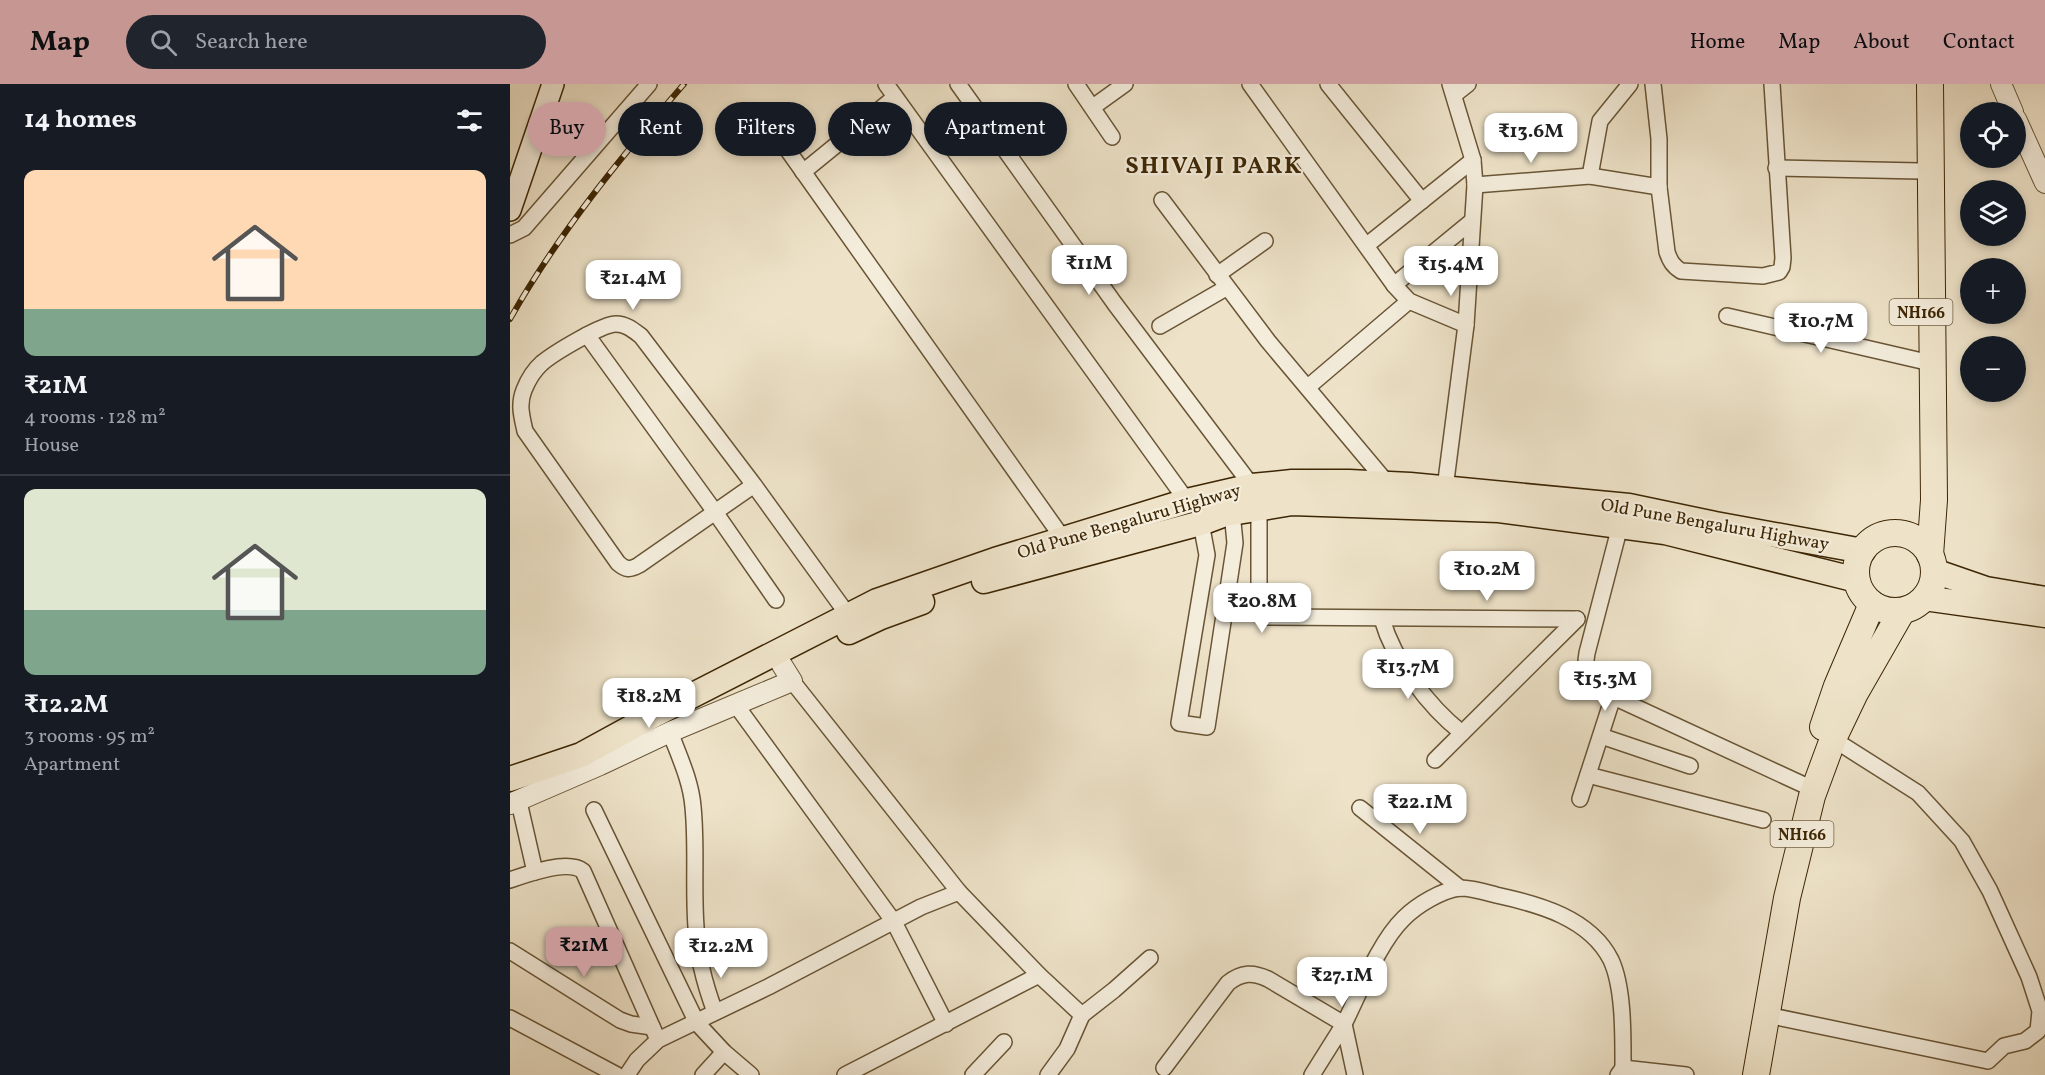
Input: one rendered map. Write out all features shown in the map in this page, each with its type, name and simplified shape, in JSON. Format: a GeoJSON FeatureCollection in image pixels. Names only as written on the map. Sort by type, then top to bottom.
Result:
{"type":"FeatureCollection","features":[{"type":"Feature","properties":{"kind":"highway","name":"NH166"},"geometry":{"type":"LineString","coordinates":[[1756,1075],[1787,898],[1812,796],[1833,739],[1855,693],[1902,611],[1914,606],[1924,598],[1933,581],[1926,555],[1919,84]]}},
{"type":"Feature","properties":{"kind":"highway","name":"NH166"},"geometry":{"type":"LineString","coordinates":[[1926,555],[1934,500],[1930,84]]}},
{"type":"Feature","properties":{"kind":"highway"},"geometry":{"type":"LineString","coordinates":[[1902,611],[1881,609],[1865,597],[1857,580],[1857,570],[1863,551],[1875,539],[1890,534],[1907,535],[1926,555]]}},
{"type":"Feature","properties":{"kind":"highway","name":"NH166"},"geometry":{"type":"LineString","coordinates":[[1743,1075],[1792,826],[1837,686],[1872,604]]}},
{"type":"Feature","properties":{"kind":"main road"},"geometry":{"type":"LineString","coordinates":[[510,210],[554,84]]}},
{"type":"Feature","properties":{"kind":"main road","name":"Old Pune Bengaluru Highway"},"geometry":{"type":"LineString","coordinates":[[853,622],[1000,576],[1201,523],[1232,512],[1255,497],[1304,482],[1388,484],[1499,510],[1665,532],[1857,580]]}},
{"type":"Feature","properties":{"kind":"main road","name":"Old Pune Bengaluru Highway"},"geometry":{"type":"LineString","coordinates":[[513,799],[781,667],[853,622],[877,601],[995,560],[1187,501],[1255,497],[1292,503],[1443,498],[1629,506],[1863,551]]}},
{"type":"Feature","properties":{"kind":"main road"},"geometry":{"type":"LineString","coordinates":[[1926,555],[1986,589],[2045,599]]}},
{"type":"Feature","properties":{"kind":"main road"},"geometry":{"type":"LineString","coordinates":[[1924,598],[2045,615]]}},
{"type":"Feature","properties":{"kind":"main road","name":"Old Pune Bengaluru Highway"},"geometry":{"type":"LineString","coordinates":[[510,779],[581,755],[656,714],[781,667]]}},
{"type":"Feature","properties":{"kind":"street"},"geometry":{"type":"LineString","coordinates":[[510,235],[524,228],[649,84]]}},
{"type":"Feature","properties":{"kind":"street"},"geometry":{"type":"LineString","coordinates":[[886,84],[1187,501]]}},
{"type":"Feature","properties":{"kind":"street"},"geometry":{"type":"LineString","coordinates":[[958,84],[1255,497],[1259,612],[1264,617],[1577,619],[1435,760]]}},
{"type":"Feature","properties":{"kind":"street"},"geometry":{"type":"LineString","coordinates":[[1076,84],[1112,137]]}},
{"type":"Feature","properties":{"kind":"street"},"geometry":{"type":"LineString","coordinates":[[1093,107],[1125,84]]}},
{"type":"Feature","properties":{"kind":"street"},"geometry":{"type":"LineString","coordinates":[[1250,84],[1394,285],[1409,301],[1466,325]]}},
{"type":"Feature","properties":{"kind":"street"},"geometry":{"type":"LineString","coordinates":[[1328,84],[1422,201]]}},
{"type":"Feature","properties":{"kind":"street"},"geometry":{"type":"LineString","coordinates":[[1443,498],[1466,325],[1475,185],[1473,160],[1452,90],[1467,84]]}},
{"type":"Feature","properties":{"kind":"street"},"geometry":{"type":"LineString","coordinates":[[1590,176],[1600,121],[1630,84]]}},
{"type":"Feature","properties":{"kind":"street"},"geometry":{"type":"LineString","coordinates":[[1653,84],[1659,139],[1659,187],[1670,261],[1681,271],[1771,275],[1779,272],[1783,258],[1772,84]]}},
{"type":"Feature","properties":{"kind":"street"},"geometry":{"type":"LineString","coordinates":[[2001,84],[2009,102]]}},
{"type":"Feature","properties":{"kind":"street"},"geometry":{"type":"LineString","coordinates":[[803,172],[895,97]]}},
{"type":"Feature","properties":{"kind":"street"},"geometry":{"type":"LineString","coordinates":[[2026,141],[2045,183]]}},
{"type":"Feature","properties":{"kind":"street"},"geometry":{"type":"LineString","coordinates":[[792,156],[1064,540]]}},
{"type":"Feature","properties":{"kind":"street"},"geometry":{"type":"LineString","coordinates":[[1366,245],[1473,160]]}},
{"type":"Feature","properties":{"kind":"street"},"geometry":{"type":"LineString","coordinates":[[1776,168],[1920,171]]}},
{"type":"Feature","properties":{"kind":"street"},"geometry":{"type":"LineString","coordinates":[[1475,185],[1590,176],[1659,187]]}},
{"type":"Feature","properties":{"kind":"street"},"geometry":{"type":"LineString","coordinates":[[1162,200],[1268,341],[1388,484]]}},
{"type":"Feature","properties":{"kind":"street"},"geometry":{"type":"LineString","coordinates":[[1394,285],[1472,221]]}},
{"type":"Feature","properties":{"kind":"street"},"geometry":{"type":"LineString","coordinates":[[1160,326],[1222,281],[1265,242]]}},
{"type":"Feature","properties":{"kind":"street"},"geometry":{"type":"LineString","coordinates":[[1308,387],[1409,301]]}},
{"type":"Feature","properties":{"kind":"street"},"geometry":{"type":"LineString","coordinates":[[1727,316],[1922,361]]}},
{"type":"Feature","properties":{"kind":"street"},"geometry":{"type":"LineString","coordinates":[[754,485],[631,570],[625,569],[618,563],[525,431],[520,409],[523,392],[531,375],[542,363],[600,328],[615,324],[628,326],[641,336],[754,485],[853,622]]}},
{"type":"Feature","properties":{"kind":"street"},"geometry":{"type":"LineString","coordinates":[[587,335],[776,600]]}},
{"type":"Feature","properties":{"kind":"street"},"geometry":{"type":"LineString","coordinates":[[1201,523],[1207,555],[1179,723],[1207,727],[1235,543],[1232,512]]}},
{"type":"Feature","properties":{"kind":"street"},"geometry":{"type":"LineString","coordinates":[[1620,526],[1584,666],[1587,676],[1594,684],[1613,697],[1804,784]]}},
{"type":"Feature","properties":{"kind":"street"},"geometry":{"type":"LineString","coordinates":[[1382,619],[1387,637],[1414,681],[1446,720],[1462,733]]}},
{"type":"Feature","properties":{"kind":"street"},"geometry":{"type":"LineString","coordinates":[[510,767],[571,747],[733,666],[768,652],[958,892],[1039,975],[1082,1015]]}},
{"type":"Feature","properties":{"kind":"street"},"geometry":{"type":"LineString","coordinates":[[534,872],[513,799],[736,705],[781,667]]}},
{"type":"Feature","properties":{"kind":"street"},"geometry":{"type":"LineString","coordinates":[[1580,799],[1613,697]]}},
{"type":"Feature","properties":{"kind":"street"},"geometry":{"type":"LineString","coordinates":[[736,705],[894,922],[946,1024]]}},
{"type":"Feature","properties":{"kind":"street"},"geometry":{"type":"LineString","coordinates":[[670,732],[688,782],[693,805],[696,928],[707,990],[716,1012]]}},
{"type":"Feature","properties":{"kind":"street"},"geometry":{"type":"LineString","coordinates":[[1601,736],[1690,766]]}},
{"type":"Feature","properties":{"kind":"street"},"geometry":{"type":"LineString","coordinates":[[1767,1015],[1988,1061],[2004,1046],[2025,1041],[2038,1031],[2040,1011],[2029,977],[1990,891],[1962,842],[1918,793],[1833,739]]}},
{"type":"Feature","properties":{"kind":"street"},"geometry":{"type":"LineString","coordinates":[[1588,775],[1763,820]]}},
{"type":"Feature","properties":{"kind":"street"},"geometry":{"type":"LineString","coordinates":[[1360,808],[1460,888],[1513,899],[1550,910],[1574,922],[1600,944],[1611,960],[1618,981],[1623,1036],[1621,1072],[1686,1075]]}},
{"type":"Feature","properties":{"kind":"street"},"geometry":{"type":"LineString","coordinates":[[594,810],[697,1023],[724,1052],[751,1075]]}},
{"type":"Feature","properties":{"kind":"street"},"geometry":{"type":"LineString","coordinates":[[510,880],[534,872],[570,866],[583,871],[655,1034]]}},
{"type":"Feature","properties":{"kind":"street"},"geometry":{"type":"LineString","coordinates":[[1312,1075],[1344,1024],[1390,935],[1405,917],[1426,902],[1460,888]]}},
{"type":"Feature","properties":{"kind":"street"},"geometry":{"type":"LineString","coordinates":[[510,951],[620,1020],[655,1034],[697,1023],[921,908],[958,892]]}},
{"type":"Feature","properties":{"kind":"street"},"geometry":{"type":"LineString","coordinates":[[1048,1075],[1067,1049],[1082,1015],[1150,958]]}},
{"type":"Feature","properties":{"kind":"street"},"geometry":{"type":"LineString","coordinates":[[1164,1068],[1228,983],[1246,973],[1258,974],[1344,1024],[1355,1075]]}},
{"type":"Feature","properties":{"kind":"street"},"geometry":{"type":"LineString","coordinates":[[845,1075],[868,1070],[946,1024],[1039,975]]}},
{"type":"Feature","properties":{"kind":"street"},"geometry":{"type":"LineString","coordinates":[[510,1018],[617,1075]]}},
{"type":"Feature","properties":{"kind":"street"},"geometry":{"type":"LineString","coordinates":[[627,1075],[655,1034]]}},
{"type":"Feature","properties":{"kind":"street"},"geometry":{"type":"LineString","coordinates":[[973,1075],[1004,1042]]}},
{"type":"Feature","properties":{"kind":"street"},"geometry":{"type":"LineString","coordinates":[[703,1075],[724,1052]]}},
{"type":"Feature","properties":{"kind":"railway"},"geometry":{"type":"LineString","coordinates":[[510,319],[548,257],[591,197],[684,84]]}},
{"type":"Feature","properties":{"kind":"district","name":"SHIVAJI PARK"},"geometry":{"type":"Point","coordinates":[1214,165]}}]}
